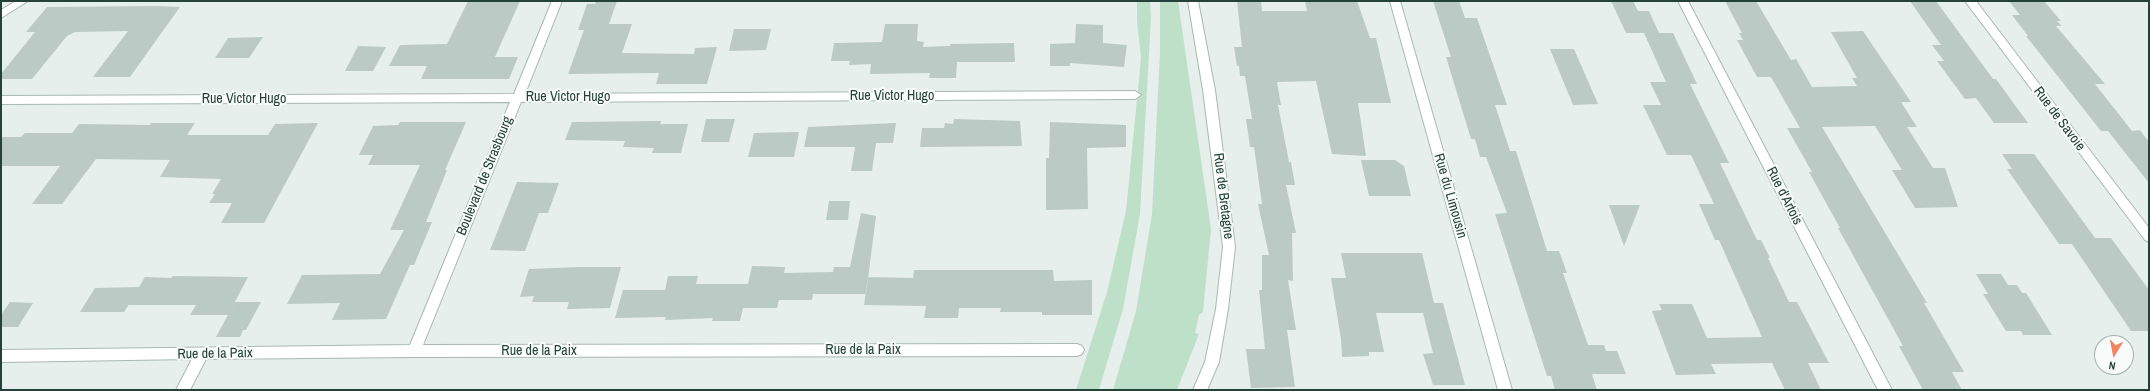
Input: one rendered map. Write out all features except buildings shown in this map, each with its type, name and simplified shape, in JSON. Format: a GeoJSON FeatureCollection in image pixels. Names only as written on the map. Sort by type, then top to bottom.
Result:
{"type":"FeatureCollection","features":[{"type":"Feature","properties":{"kind":"street"},"geometry":{"type":"LineString","coordinates":[[1,15],[23,1]]}},
{"type":"Feature","properties":{"kind":"street","name":"Boulevard de Strasbourg"},"geometry":{"type":"LineString","coordinates":[[414,351],[557,1]]}},
{"type":"Feature","properties":{"kind":"street","name":"Rue de Bretagne"},"geometry":{"type":"LineString","coordinates":[[1193,1],[1209,90],[1229,247],[1222,308],[1212,362],[1200,390]]}},
{"type":"Feature","properties":{"kind":"street","name":"Rue du Limousin"},"geometry":{"type":"LineString","coordinates":[[1395,1],[1505,390]]}},
{"type":"Feature","properties":{"kind":"street","name":"Rue d'Artois"},"geometry":{"type":"LineString","coordinates":[[1683,1],[1885,390]]}},
{"type":"Feature","properties":{"kind":"street","name":"Rue de Savoie"},"geometry":{"type":"LineString","coordinates":[[1970,1],[2149,237]]}},
{"type":"Feature","properties":{"kind":"street","name":"Rue Victor Hugo"},"geometry":{"type":"LineString","coordinates":[[1,100],[1135,94]]}},
{"type":"Feature","properties":{"kind":"street","name":"Rue de la Paix"},"geometry":{"type":"LineString","coordinates":[[1,356],[414,351],[1077,350]]}},
{"type":"Feature","properties":{"kind":"street"},"geometry":{"type":"LineString","coordinates":[[183,390],[202,354]]}},
{"type":"Feature","properties":{"kind":"green space"},"geometry":{"type":"Polygon","coordinates":[[[1137,1],[1150,1],[1151,18],[1140,214],[1123,309],[1099,390],[1076,390],[1107,292],[1126,211],[1141,58],[1137,21],[1137,1]]]}},
{"type":"Feature","properties":{"kind":"green space"},"geometry":{"type":"Polygon","coordinates":[[[1160,1],[1178,1],[1211,229],[1203,312],[1199,315],[1195,333],[1199,334],[1177,390],[1113,390],[1136,311],[1152,214],[1160,52],[1160,1]]]}}]}
